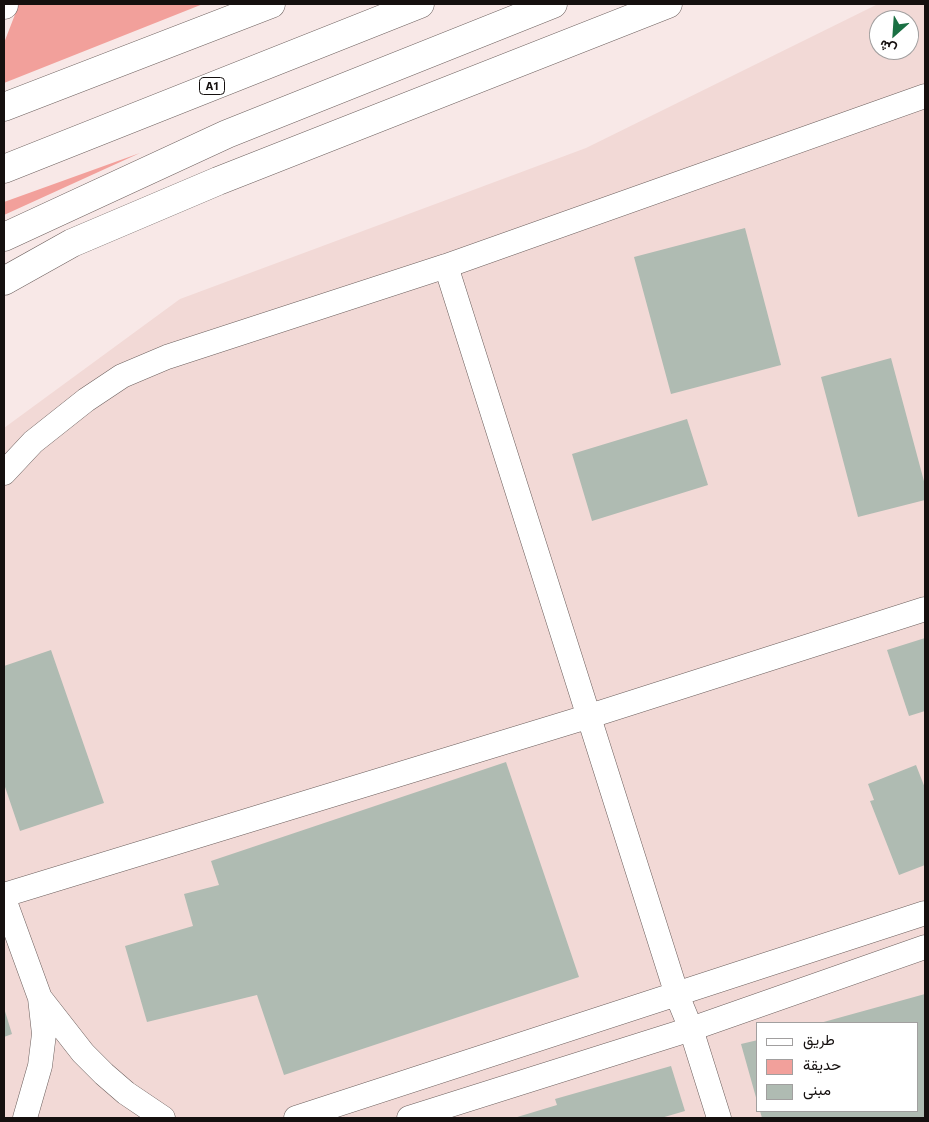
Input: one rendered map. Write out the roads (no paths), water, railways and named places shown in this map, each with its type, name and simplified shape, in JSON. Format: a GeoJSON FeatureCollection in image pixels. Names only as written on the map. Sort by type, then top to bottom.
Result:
{"type":"FeatureCollection","features":[{"type":"Feature","properties":{"kind":"highway"},"geometry":{"type":"LineString","coordinates":[[4,108],[271,4]]}},
{"type":"Feature","properties":{"kind":"highway","name":"A1"},"geometry":{"type":"LineString","coordinates":[[4,169],[420,4]]}},
{"type":"Feature","properties":{"kind":"highway"},"geometry":{"type":"LineString","coordinates":[[4,237],[227,134],[553,4]]}},
{"type":"Feature","properties":{"kind":"highway"},"geometry":{"type":"LineString","coordinates":[[4,281],[72,243],[199,188],[668,4]]}},
{"type":"Feature","properties":{"kind":"lane"},"geometry":{"type":"LineString","coordinates":[[4,473],[33,442],[86,400],[122,376],[167,357],[446,266],[925,96]]}},
{"type":"Feature","properties":{"kind":"lane"},"geometry":{"type":"LineString","coordinates":[[446,266],[677,995],[691,1029],[719,1118]]}},
{"type":"Feature","properties":{"kind":"lane"},"geometry":{"type":"LineString","coordinates":[[4,895],[590,716],[925,609]]}},
{"type":"Feature","properties":{"kind":"lane"},"geometry":{"type":"LineString","coordinates":[[4,899],[40,998],[44,1034],[40,1066],[25,1118]]}},
{"type":"Feature","properties":{"kind":"lane"},"geometry":{"type":"LineString","coordinates":[[296,1118],[677,995],[925,912]]}},
{"type":"Feature","properties":{"kind":"lane"},"geometry":{"type":"LineString","coordinates":[[409,1118],[691,1029],[925,947]]}},
{"type":"Feature","properties":{"kind":"lane"},"geometry":{"type":"LineString","coordinates":[[40,998],[83,1052],[104,1074],[126,1093],[162,1118]]}}]}
